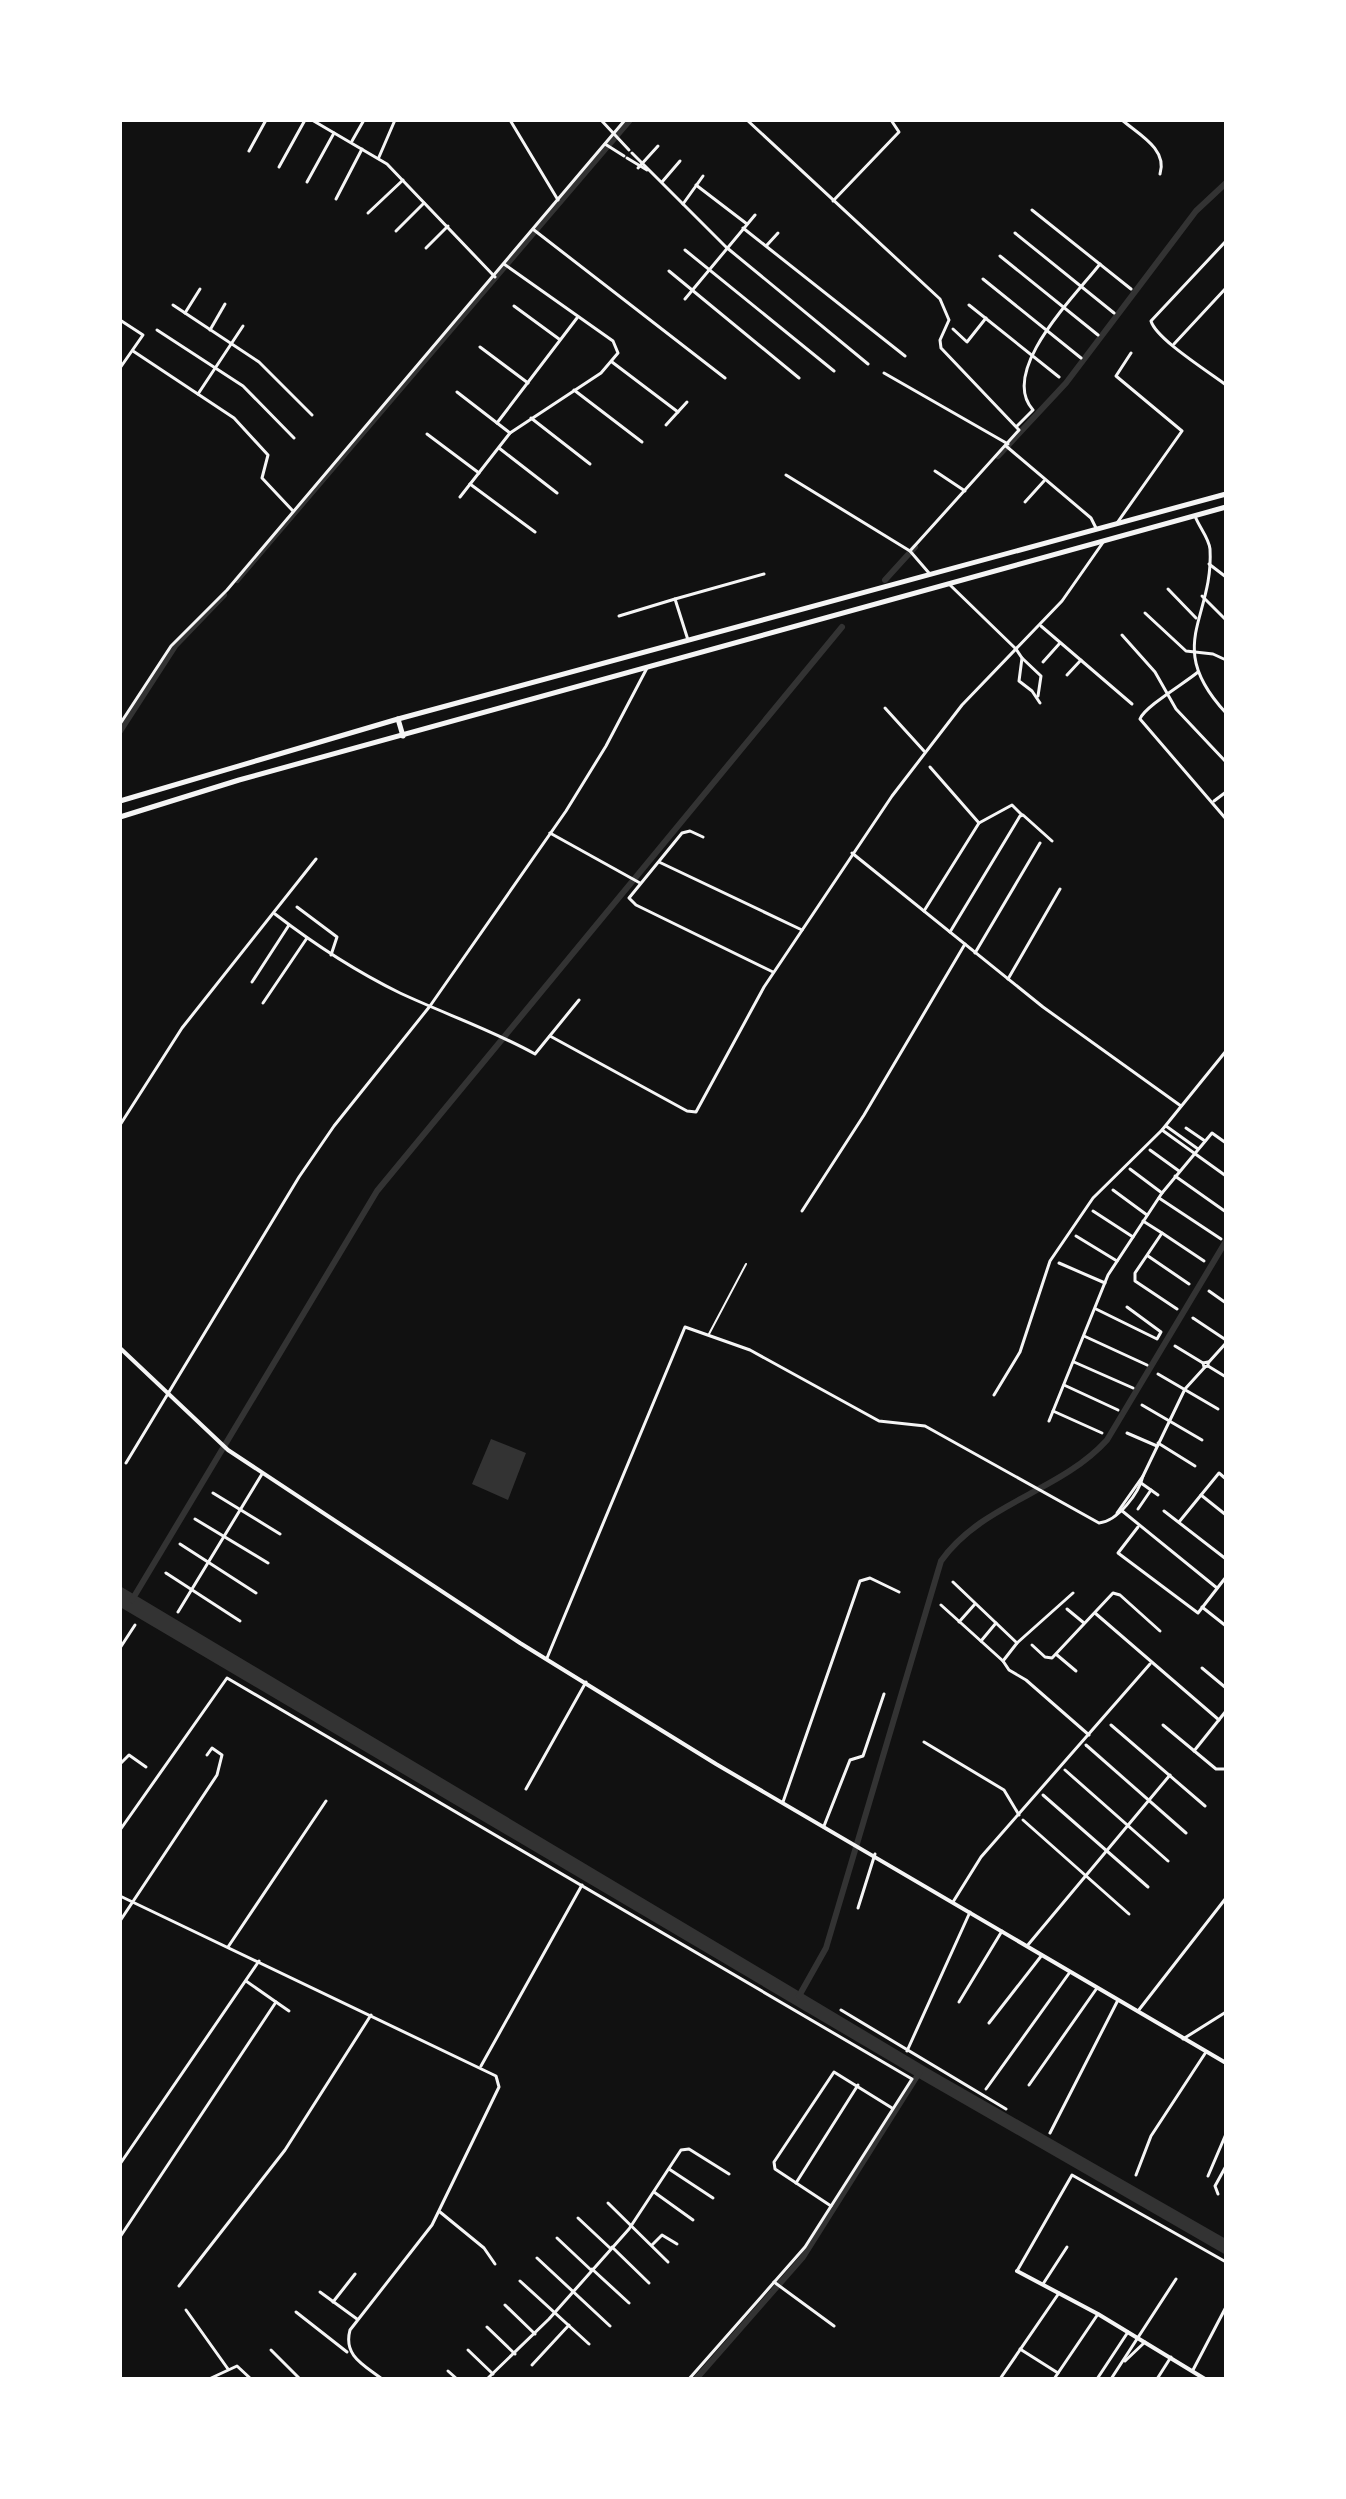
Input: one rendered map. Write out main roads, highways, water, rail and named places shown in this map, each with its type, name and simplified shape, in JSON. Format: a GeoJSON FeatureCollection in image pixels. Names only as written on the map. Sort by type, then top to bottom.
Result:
{"type":"FeatureCollection","features":[{"type":"Feature","properties":{"kind":"main road"},"geometry":{"type":"LineString","coordinates":[[120,801],[398,719],[1226,494]]}},
{"type":"Feature","properties":{"kind":"main road"},"geometry":{"type":"LineString","coordinates":[[120,817],[1226,507]]}},
{"type":"Feature","properties":{"kind":"main road"},"geometry":{"type":"LineString","coordinates":[[398,719],[403,736]]}},
{"type":"Feature","properties":{"kind":"main road"},"geometry":{"type":"LineString","coordinates":[[120,1348],[221,1446],[262,1474],[586,1682],[1226,2063]]}},
{"type":"Feature","properties":{"kind":"main road"},"geometry":{"type":"LineString","coordinates":[[1017,2271],[1098,2314],[1205,2379]]}},
{"type":"Feature","properties":{"kind":"waterway"},"geometry":{"type":"LineString","coordinates":[[237,580],[630,120]]}},
{"type":"Feature","properties":{"kind":"waterway"},"geometry":{"type":"LineString","coordinates":[[998,456],[1066,383],[1196,211],[1226,183]]}},
{"type":"Feature","properties":{"kind":"waterway"},"geometry":{"type":"LineString","coordinates":[[885,580],[915,547]]}},
{"type":"Feature","properties":{"kind":"waterway"},"geometry":{"type":"LineString","coordinates":[[120,731],[175,646],[224,595]]}},
{"type":"Feature","properties":{"kind":"waterway"},"geometry":{"type":"LineString","coordinates":[[132,1600],[377,1191],[842,627]]}},
{"type":"Feature","properties":{"kind":"waterway"},"geometry":{"type":"LineString","coordinates":[[799,1996],[826,1948],[941,1561],[958,1541],[978,1525],[1067,1473],[1107,1440],[1226,1241]]}},
{"type":"Feature","properties":{"kind":"waterway"},"geometry":{"type":"LineString","coordinates":[[696,2379],[803,2257],[919,2073]]}}]}
